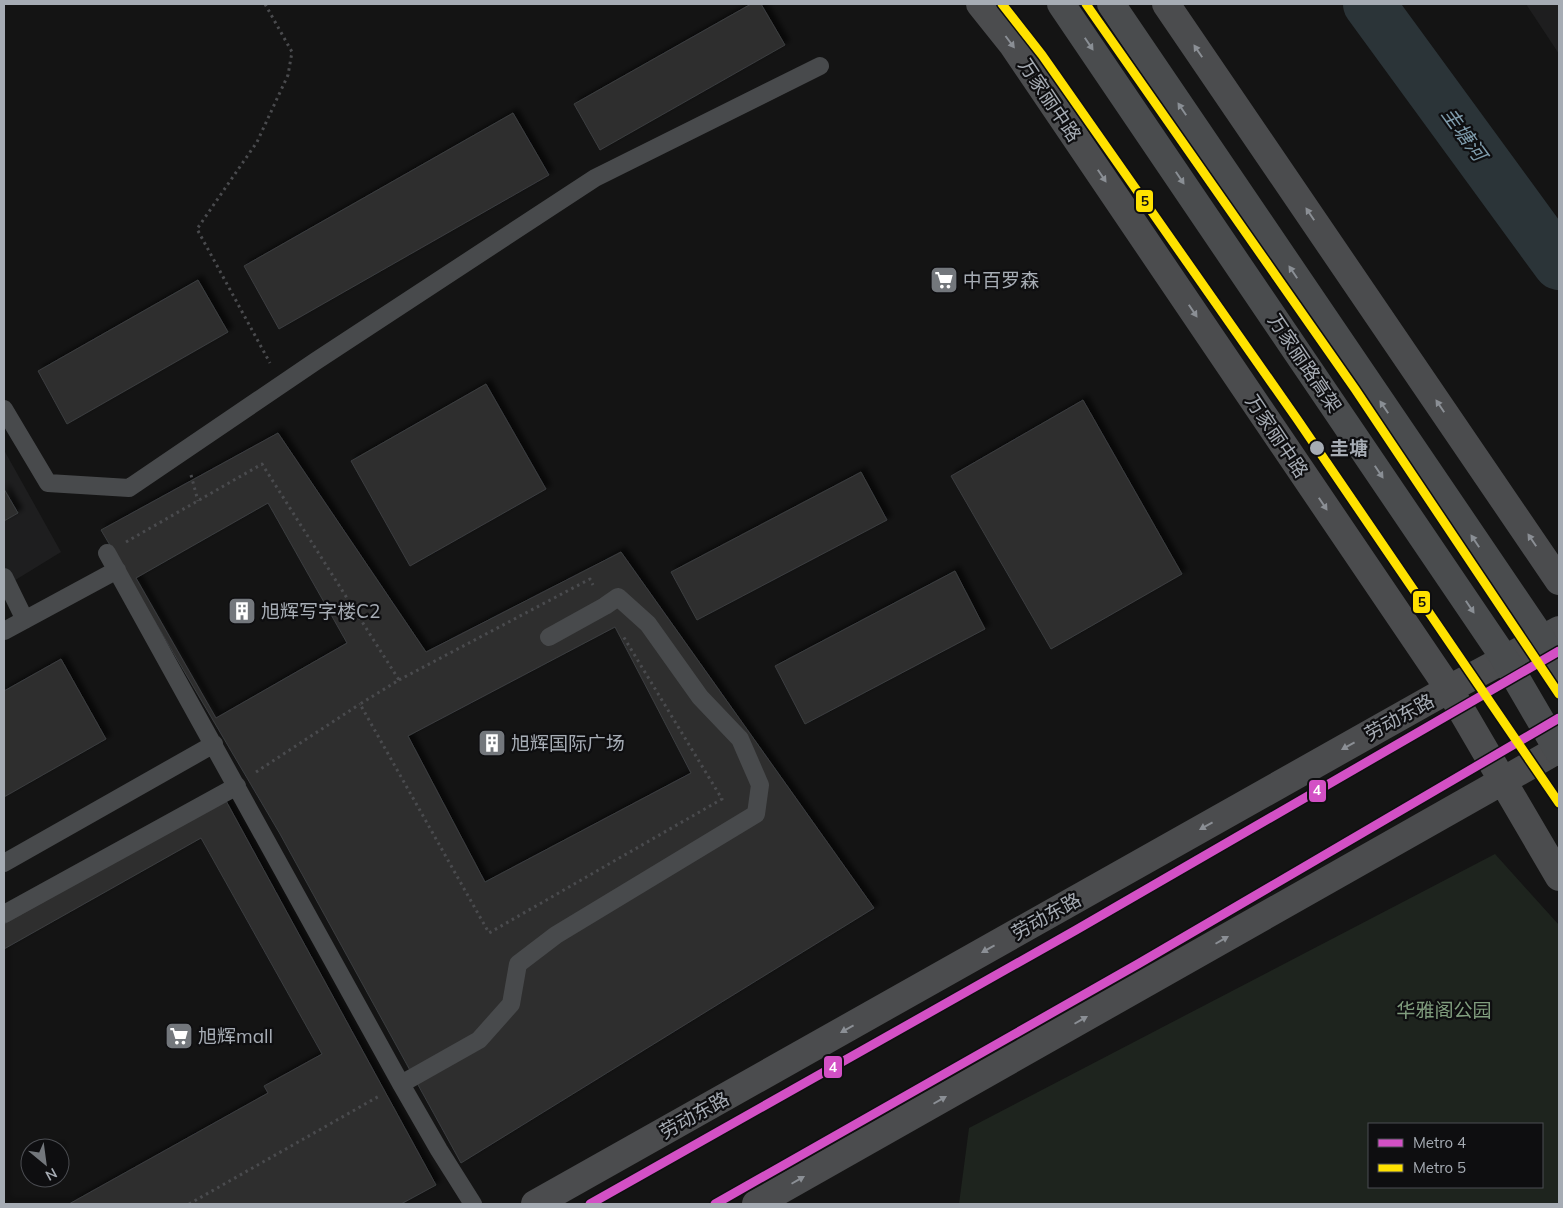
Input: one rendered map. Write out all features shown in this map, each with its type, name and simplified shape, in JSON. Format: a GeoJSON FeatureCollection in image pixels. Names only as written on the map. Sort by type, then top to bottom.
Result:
{"type":"FeatureCollection","features":[{"type":"Feature","properties":{"kind":"highway","name":"万家丽路高架"},"geometry":{"type":"LineString","coordinates":[[1061,4],[1503,656],[1559,750]]}},
{"type":"Feature","properties":{"kind":"highway"},"geometry":{"type":"LineString","coordinates":[[1111,4],[1532,625],[1559,670]]}},
{"type":"Feature","properties":{"kind":"main road","name":"万家丽中路"},"geometry":{"type":"LineString","coordinates":[[980,4],[1012,44],[1449,689],[1559,877]]}},
{"type":"Feature","properties":{"kind":"main road"},"geometry":{"type":"LineString","coordinates":[[1166,4],[1559,581]]}},
{"type":"Feature","properties":{"kind":"main road","name":"劳动东路"},"geometry":{"type":"LineString","coordinates":[[535,1204],[1449,689],[1559,630]]}},
{"type":"Feature","properties":{"kind":"main road"},"geometry":{"type":"LineString","coordinates":[[756,1204],[1559,750]]}},
{"type":"Feature","properties":{"kind":"lane"},"geometry":{"type":"LineString","coordinates":[[4,409],[48,483],[129,488],[284,383],[595,178],[820,66]]}},
{"type":"Feature","properties":{"kind":"lane"},"geometry":{"type":"LineString","coordinates":[[107,553],[401,1084],[473,1204]]}},
{"type":"Feature","properties":{"kind":"lane"},"geometry":{"type":"LineString","coordinates":[[4,631],[117,570]]}},
{"type":"Feature","properties":{"kind":"lane"},"geometry":{"type":"LineString","coordinates":[[4,577],[25,620]]}},
{"type":"Feature","properties":{"kind":"lane"},"geometry":{"type":"LineString","coordinates":[[401,1084],[480,1040],[511,1004],[518,964],[556,935],[756,814],[760,785],[740,739],[700,697],[648,624],[618,598],[549,637]]}},
{"type":"Feature","properties":{"kind":"lane"},"geometry":{"type":"LineString","coordinates":[[4,863],[214,744]]}},
{"type":"Feature","properties":{"kind":"lane"},"geometry":{"type":"LineString","coordinates":[[4,914],[236,786]]}},
{"type":"Feature","properties":{"kind":"path"},"geometry":{"type":"LineString","coordinates":[[264,4],[292,52],[288,75],[257,142],[196,229],[264,354],[284,383]]}},
{"type":"Feature","properties":{"kind":"path"},"geometry":{"type":"LineString","coordinates":[[107,553],[262,464],[400,680]]}},
{"type":"Feature","properties":{"kind":"path"},"geometry":{"type":"LineString","coordinates":[[236,786],[360,704],[400,680],[590,579],[722,799],[489,933],[360,704]]}},
{"type":"Feature","properties":{"kind":"path"},"geometry":{"type":"LineString","coordinates":[[189,1204],[401,1084]]}},
{"type":"Feature","properties":{"kind":"shaded area"},"geometry":{"type":"Polygon","coordinates":[[[1526,4],[1559,4],[1559,54],[1526,4]]]}},
{"type":"Feature","properties":{"kind":"shaded area"},"geometry":{"type":"Polygon","coordinates":[[[4,450],[61,552],[4,587],[4,450]]]}},
{"type":"Feature","properties":{"kind":"green space","name":"华雅阁公园"},"geometry":{"type":"Polygon","coordinates":[[[1495,854],[1559,925],[1559,1204],[959,1204],[969,1128],[1495,854]]]}},
{"type":"Feature","properties":{"kind":"building"},"geometry":{"type":"Polygon","coordinates":[[[751,4],[761,4],[785,45],[600,150],[574,104],[751,4]]]}},
{"type":"Feature","properties":{"kind":"building"},"geometry":{"type":"Polygon","coordinates":[[[513,113],[549,175],[279,329],[244,266],[513,113]]]}},
{"type":"Feature","properties":{"kind":"building"},"geometry":{"type":"Polygon","coordinates":[[[198,280],[228,332],[67,424],[38,371],[198,280]]]}},
{"type":"Feature","properties":{"kind":"building"},"geometry":{"type":"Polygon","coordinates":[[[486,384],[546,489],[410,566],[351,461],[486,384]]]}},
{"type":"Feature","properties":{"kind":"building"},"geometry":{"type":"Polygon","coordinates":[[[1083,400],[1182,574],[1051,649],[951,476],[1083,400]]]}},
{"type":"Feature","properties":{"kind":"building","name":"旭辉国际广场"},"geometry":{"type":"Polygon","coordinates":[[[278,433],[426,652],[621,552],[874,908],[461,1163],[280,834],[101,530],[278,433]]]}},
{"type":"Feature","properties":{"kind":"building"},"geometry":{"type":"Polygon","coordinates":[[[861,472],[887,520],[697,620],[671,572],[861,472]]]}},
{"type":"Feature","properties":{"kind":"building"},"geometry":{"type":"Polygon","coordinates":[[[4,489],[18,513],[4,521],[4,489]]]}},
{"type":"Feature","properties":{"kind":"building","name":"旭辉写字楼C2"},"geometry":{"type":"Polygon","coordinates":[[[268,503],[347,643],[216,718],[136,578],[268,503]]]}},
{"type":"Feature","properties":{"kind":"building"},"geometry":{"type":"Polygon","coordinates":[[[955,571],[985,629],[805,724],[775,666],[955,571]]]}},
{"type":"Feature","properties":{"kind":"building"},"geometry":{"type":"Polygon","coordinates":[[[615,627],[691,773],[485,882],[408,736],[615,627]]]}},
{"type":"Feature","properties":{"kind":"building"},"geometry":{"type":"Polygon","coordinates":[[[61,659],[106,739],[4,797],[4,691],[61,659]]]}},
{"type":"Feature","properties":{"kind":"building","name":"旭辉mall"},"geometry":{"type":"Polygon","coordinates":[[[225,799],[436,1185],[401,1204],[4,1204],[4,924],[225,799]]]}},
{"type":"Feature","properties":{"kind":"building","name":"旭辉mall"},"geometry":{"type":"Polygon","coordinates":[[[201,838],[322,1054],[264,1086],[268,1093],[69,1204],[4,1204],[4,949],[201,838]]]}},
{"type":"Feature","properties":{"kind":"waterway","name":"圭塘河"},"geometry":{"type":"LineString","coordinates":[[1369,4],[1559,264]]}},
{"type":"Feature","properties":{"kind":"metro line","name":"5"},"geometry":{"type":"LineString","coordinates":[[1002,4],[1042,55],[1297,419],[1559,803]]}},
{"type":"Feature","properties":{"kind":"metro line","name":"5"},"geometry":{"type":"LineString","coordinates":[[1086,4],[1355,389],[1559,694]]}},
{"type":"Feature","properties":{"kind":"metro line","name":"4"},"geometry":{"type":"LineString","coordinates":[[590,1204],[1076,930],[1559,651]]}},
{"type":"Feature","properties":{"kind":"metro line","name":"4"},"geometry":{"type":"LineString","coordinates":[[715,1204],[1138,964],[1559,718]]}},
{"type":"Feature","properties":{"kind":"place","name":"中百罗森"},"geometry":{"type":"Point","coordinates":[944,280]}},
{"type":"Feature","properties":{"kind":"place","name":"圭塘"},"geometry":{"type":"Point","coordinates":[1317,448]}},
{"type":"Feature","properties":{"kind":"place","name":"旭辉写字楼C2"},"geometry":{"type":"Point","coordinates":[242,611]}},
{"type":"Feature","properties":{"kind":"place","name":"旭辉国际广场"},"geometry":{"type":"Point","coordinates":[492,743]}},
{"type":"Feature","properties":{"kind":"place","name":"旭辉mall"},"geometry":{"type":"Point","coordinates":[179,1036]}}]}
